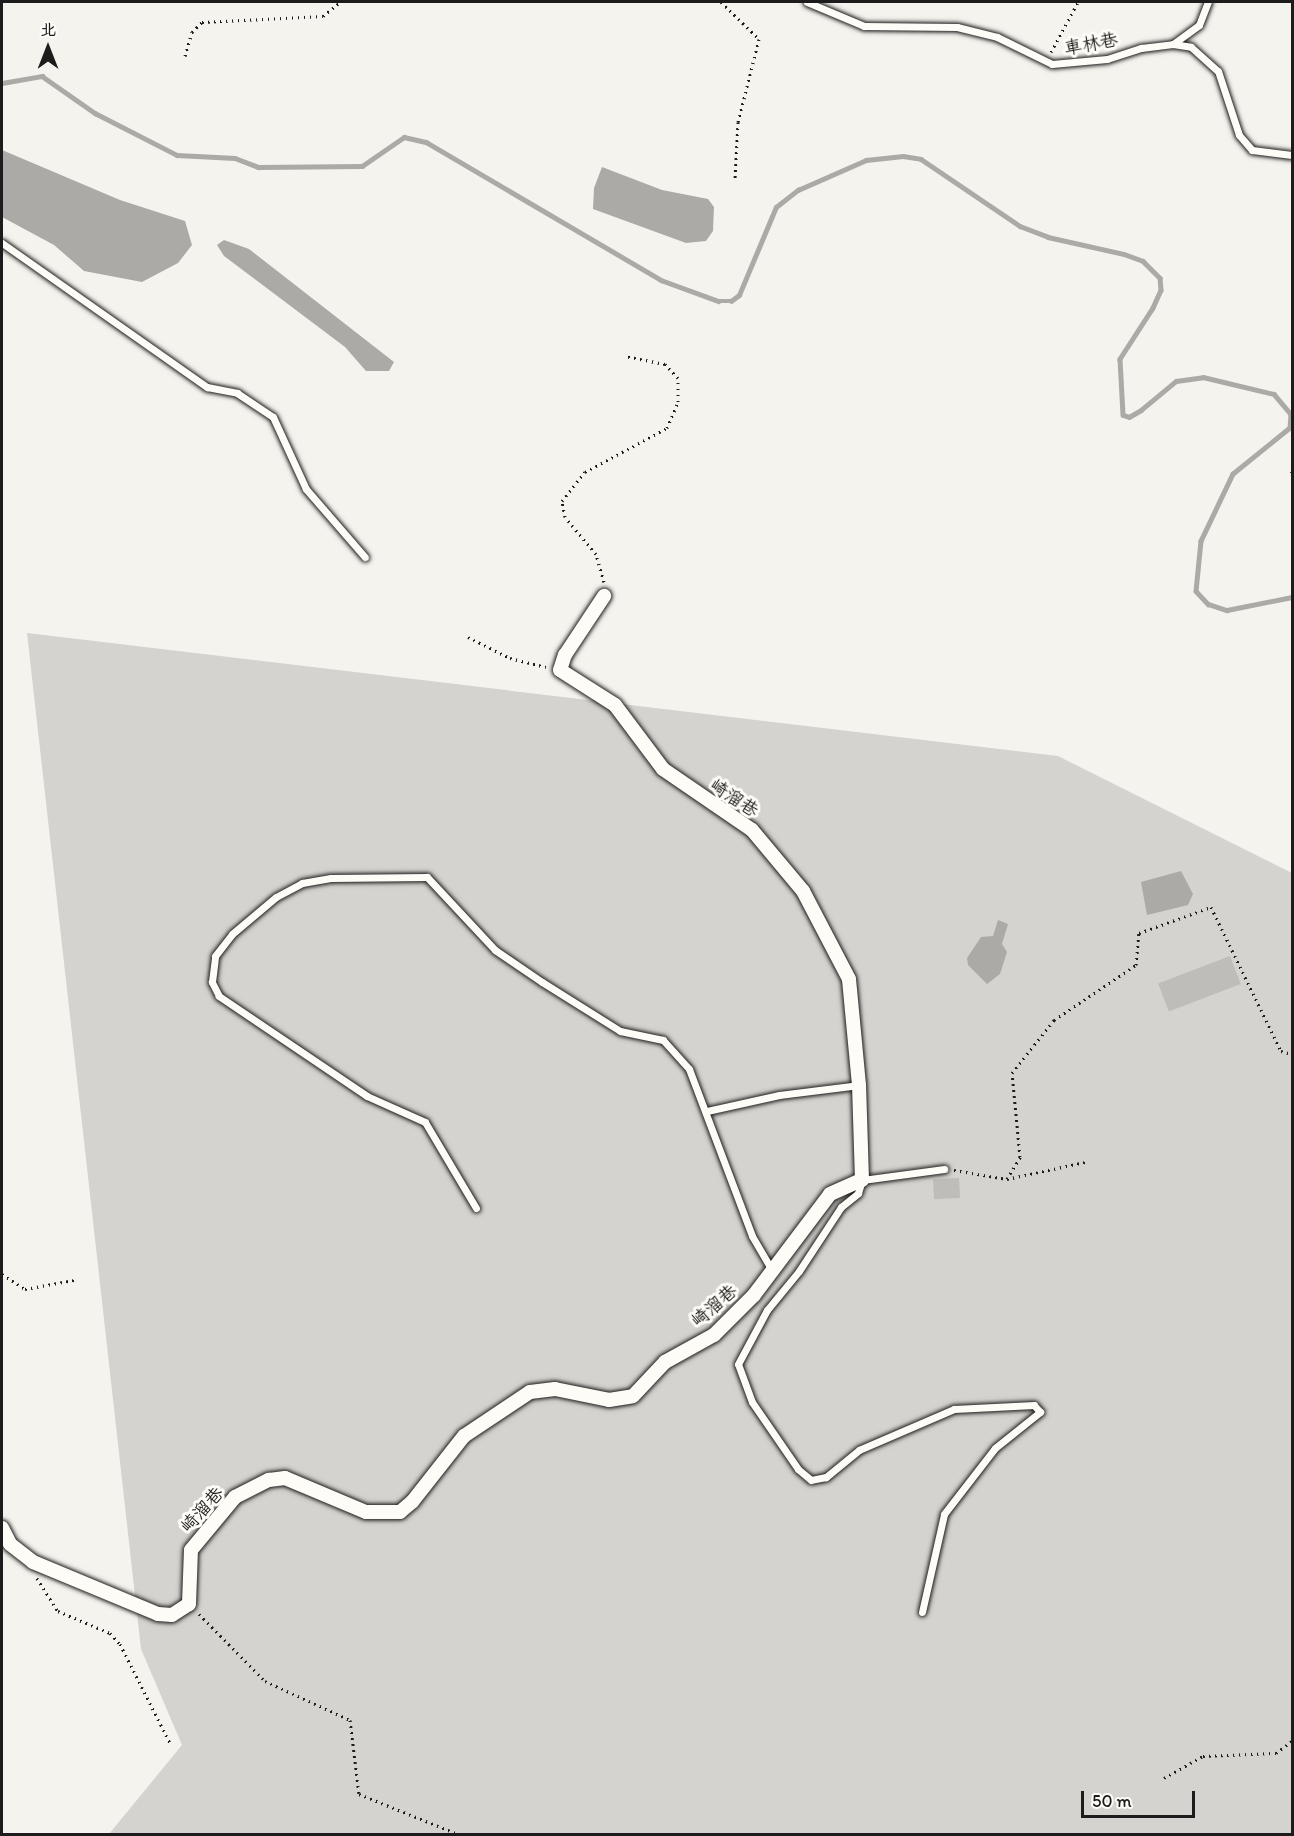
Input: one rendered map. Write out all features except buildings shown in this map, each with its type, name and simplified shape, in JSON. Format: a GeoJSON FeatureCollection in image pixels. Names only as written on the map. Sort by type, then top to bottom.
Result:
{"type":"FeatureCollection","features":[{"type":"Feature","properties":{"kind":"street"},"geometry":{"type":"LineString","coordinates":[[560,670],[565,655],[604,596]]}},
{"type":"Feature","properties":{"kind":"street","name":"崎溜巷"},"geometry":{"type":"LineString","coordinates":[[189,1604],[191,1550],[235,1497],[269,1480],[285,1478],[366,1512],[400,1512],[412,1502],[464,1436],[530,1392],[555,1389],[609,1400],[633,1396],[665,1362],[714,1335],[773,1272],[830,1194],[862,1180],[860,1085],[849,980],[803,891],[752,830],[702,800],[663,769],[615,705],[560,670]]}},
{"type":"Feature","properties":{"kind":"street"},"geometry":{"type":"LineString","coordinates":[[2,1528],[10,1544],[33,1562],[158,1614],[172,1615],[189,1604]]}},
{"type":"Feature","properties":{"kind":"lane","name":"車林巷"},"geometry":{"type":"LineString","coordinates":[[807,2],[864,26],[957,27],[997,37],[1039,59],[1068,64],[1173,44]]}},
{"type":"Feature","properties":{"kind":"lane"},"geometry":{"type":"LineString","coordinates":[[1173,44],[1199,25],[1208,2]]}},
{"type":"Feature","properties":{"kind":"lane"},"geometry":{"type":"LineString","coordinates":[[1173,44],[1191,47],[1218,71],[1239,135],[1252,150],[1293,155]]}},
{"type":"Feature","properties":{"kind":"lane"},"geometry":{"type":"LineString","coordinates":[[2,243],[207,387],[237,393],[273,417],[306,489],[365,557]]}},
{"type":"Feature","properties":{"kind":"lane"},"geometry":{"type":"LineString","coordinates":[[476,1208],[425,1122],[367,1096],[219,996],[212,982],[215,956],[232,934],[276,897],[302,883],[331,878],[427,877],[495,950],[620,1031],[663,1040],[689,1069],[707,1111],[752,1236],[773,1272]]}},
{"type":"Feature","properties":{"kind":"lane"},"geometry":{"type":"LineString","coordinates":[[707,1111],[779,1095],[860,1085]]}},
{"type":"Feature","properties":{"kind":"lane"},"geometry":{"type":"LineString","coordinates":[[922,1612],[944,1514],[995,1448],[1040,1412],[1034,1405],[954,1409],[859,1449],[826,1477],[812,1480],[798,1469],[752,1402],[738,1364],[767,1310],[799,1271],[841,1207],[858,1193],[862,1180],[944,1168]]}},
{"type":"Feature","properties":{"kind":"path"},"geometry":{"type":"LineString","coordinates":[[185,56],[192,32],[202,21],[323,16],[340,2]]}},
{"type":"Feature","properties":{"kind":"path"},"geometry":{"type":"LineString","coordinates":[[721,2],[759,39],[738,122],[735,180]]}},
{"type":"Feature","properties":{"kind":"path"},"geometry":{"type":"LineString","coordinates":[[1039,59],[1054,50],[1080,3]]}},
{"type":"Feature","properties":{"kind":"path"},"geometry":{"type":"LineString","coordinates":[[604,596],[604,576],[596,554],[565,517],[562,501],[585,472],[667,428],[678,402],[678,378],[665,364],[625,356]]}},
{"type":"Feature","properties":{"kind":"path"},"geometry":{"type":"LineString","coordinates":[[468,637],[510,658],[560,670]]}},
{"type":"Feature","properties":{"kind":"path"},"geometry":{"type":"LineString","coordinates":[[1007,1179],[1020,1157],[1012,1073],[1054,1020],[1136,966],[1139,933],[1211,907],[1281,1051],[1293,1054]]}},
{"type":"Feature","properties":{"kind":"path"},"geometry":{"type":"LineString","coordinates":[[944,1168],[1007,1179],[1085,1162]]}},
{"type":"Feature","properties":{"kind":"path"},"geometry":{"type":"LineString","coordinates":[[2,1274],[24,1289],[74,1280]]}},
{"type":"Feature","properties":{"kind":"path"},"geometry":{"type":"LineString","coordinates":[[33,1562],[39,1586],[58,1611],[110,1633],[120,1644],[171,1745]]}},
{"type":"Feature","properties":{"kind":"path"},"geometry":{"type":"LineString","coordinates":[[189,1604],[265,1681],[350,1720],[359,1794],[459,1834]]}},
{"type":"Feature","properties":{"kind":"path"},"geometry":{"type":"LineString","coordinates":[[1164,1778],[1203,1756],[1276,1753],[1293,1741]]}},
{"type":"Feature","properties":{"kind":"shaded area"},"geometry":{"type":"Polygon","coordinates":[[[2,150],[120,200],[185,221],[192,245],[178,263],[142,282],[84,271],[54,245],[2,217],[2,150]]]}},
{"type":"Feature","properties":{"kind":"shaded area"},"geometry":{"type":"Polygon","coordinates":[[[602,167],[662,190],[708,199],[714,207],[713,231],[706,241],[686,243],[593,209],[594,188],[602,167]]]}},
{"type":"Feature","properties":{"kind":"shaded area"},"geometry":{"type":"Polygon","coordinates":[[[224,240],[249,249],[394,362],[389,371],[366,371],[345,347],[224,256],[217,245],[224,240]]]}},
{"type":"Feature","properties":{"kind":"shaded area"},"geometry":{"type":"Polygon","coordinates":[[[27,633],[1058,756],[1292,873],[1292,1834],[109,1834],[182,1745],[141,1649],[27,633]]]}},
{"type":"Feature","properties":{"kind":"shaded area"},"geometry":{"type":"Polygon","coordinates":[[[1181,871],[1193,894],[1188,905],[1147,915],[1141,882],[1181,871]]]}},
{"type":"Feature","properties":{"kind":"shaded area"},"geometry":{"type":"Polygon","coordinates":[[[998,920],[1008,924],[1002,944],[1007,952],[1000,974],[987,984],[968,965],[967,958],[981,937],[993,936],[998,920]]]}},
{"type":"Feature","properties":{"kind":"waterway"},"geometry":{"type":"LineString","coordinates":[[2,83],[42,76],[95,113],[177,155],[235,158],[258,167],[362,166],[404,137],[426,142],[661,280],[718,301],[731,301],[739,295],[776,207],[798,190],[866,160],[903,156],[921,159],[1020,226],[1048,237],[1124,254],[1143,261],[1160,278],[1161,290],[1153,308],[1120,359],[1123,415],[1129,417],[1141,410],[1176,381],[1203,377],[1274,394],[1291,414],[1290,428],[1233,474],[1201,541],[1196,591],[1208,604],[1227,610],[1292,597]]}}]}
